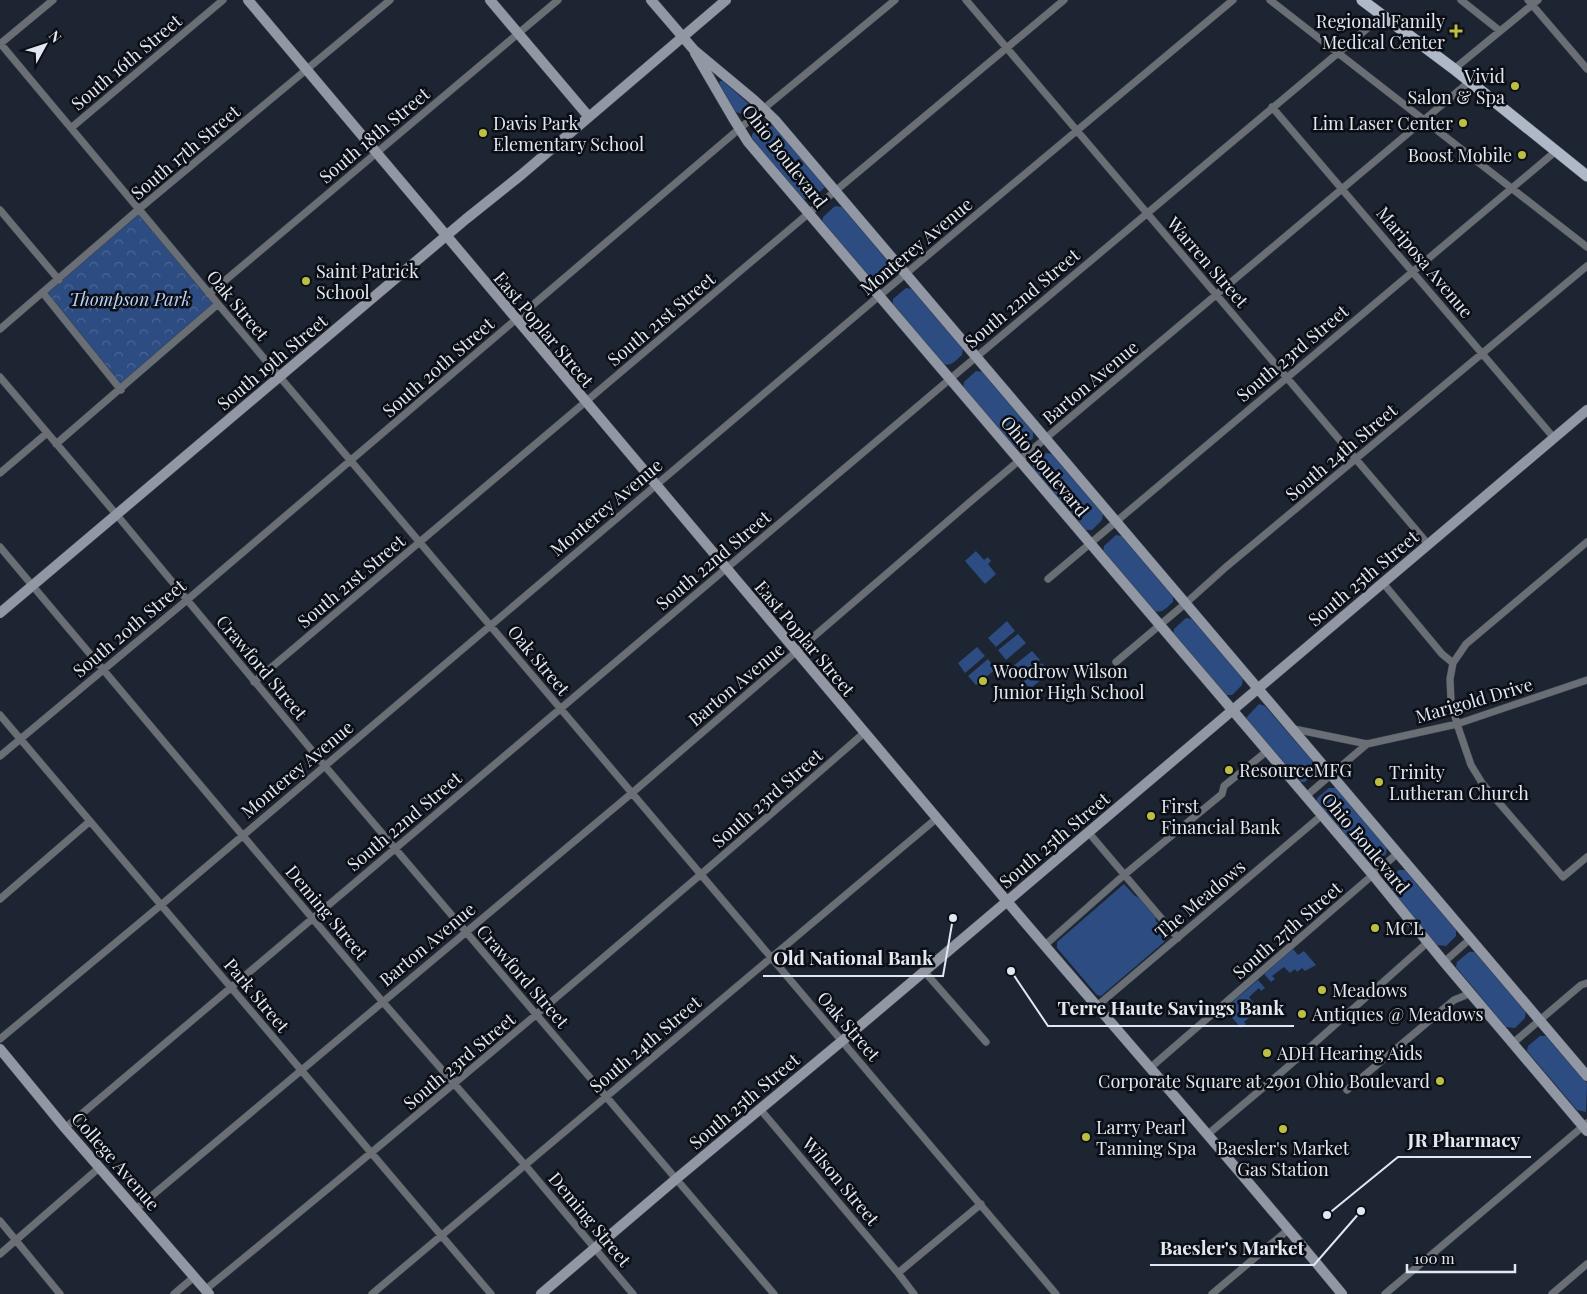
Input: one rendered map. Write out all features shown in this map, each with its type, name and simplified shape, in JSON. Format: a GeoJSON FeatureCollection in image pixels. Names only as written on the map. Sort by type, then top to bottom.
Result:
{"type":"FeatureCollection","features":[{"type":"Feature","properties":{"kind":"main road"},"geometry":{"type":"LineString","coordinates":[[1362,0],[1454,69],[1587,176]]}},
{"type":"Feature","properties":{"kind":"street"},"geometry":{"type":"LineString","coordinates":[[0,44],[54,0]]}},
{"type":"Feature","properties":{"kind":"street","name":"South 16th Street"},"geometry":{"type":"LineString","coordinates":[[71,128],[223,0]]}},
{"type":"Feature","properties":{"kind":"street","name":"East Poplar Street"},"geometry":{"type":"LineString","coordinates":[[248,0],[726,570],[1007,902],[1289,1229],[1342,1294]]}},
{"type":"Feature","properties":{"kind":"street","name":"South 17th Street"},"geometry":{"type":"LineString","coordinates":[[0,329],[139,209],[390,0]]}},
{"type":"Feature","properties":{"kind":"street"},"geometry":{"type":"LineString","coordinates":[[490,0],[590,117]]}},
{"type":"Feature","properties":{"kind":"street","name":"South 18th Street"},"geometry":{"type":"LineString","coordinates":[[208,294],[558,0]]}},
{"type":"Feature","properties":{"kind":"street"},"geometry":{"type":"LineString","coordinates":[[651,0],[694,50]]}},
{"type":"Feature","properties":{"kind":"street","name":"South 19th Street"},"geometry":{"type":"LineString","coordinates":[[0,614],[116,514],[590,117],[726,0]]}},
{"type":"Feature","properties":{"kind":"street","name":"South 20th Street"},"geometry":{"type":"LineString","coordinates":[[0,756],[351,461],[739,129],[895,0]]}},
{"type":"Feature","properties":{"kind":"street","name":"Warren Street"},"geometry":{"type":"LineString","coordinates":[[966,0],[1428,544]]}},
{"type":"Feature","properties":{"kind":"street","name":"South 21st Street"},"geometry":{"type":"LineString","coordinates":[[254,682],[1064,0]]}},
{"type":"Feature","properties":{"kind":"street","name":"Monterey Avenue"},"geometry":{"type":"LineString","coordinates":[[0,1039],[161,905],[242,834],[879,296],[1233,0]]}},
{"type":"Feature","properties":{"kind":"street"},"geometry":{"type":"LineString","coordinates":[[1270,0],[1587,247]]}},
{"type":"Feature","properties":{"kind":"street"},"geometry":{"type":"LineString","coordinates":[[1461,0],[1500,31]]}},
{"type":"Feature","properties":{"kind":"street"},"geometry":{"type":"LineString","coordinates":[[1454,69],[1533,2],[1587,70]]}},
{"type":"Feature","properties":{"kind":"street","name":"South 22nd Street"},"geometry":{"type":"LineString","coordinates":[[65,1128],[232,988],[312,917],[1382,16]]}},
{"type":"Feature","properties":{"kind":"street","name":"Oak Street"},"geometry":{"type":"LineString","coordinates":[[0,44],[208,294],[1056,1294]]}},
{"type":"Feature","properties":{"kind":"street","name":"Ohio Boulevard"},"geometry":{"type":"LineString","coordinates":[[694,50],[764,109],[836,191],[1587,1076]]}},
{"type":"Feature","properties":{"kind":"street","name":"Ohio Boulevard"},"geometry":{"type":"LineString","coordinates":[[694,50],[739,129],[1586,1127]]}},
{"type":"Feature","properties":{"kind":"street","name":"Barton Avenue"},"geometry":{"type":"LineString","coordinates":[[136,1210],[302,1071],[382,1001],[632,793],[1020,461],[1469,82]]}},
{"type":"Feature","properties":{"kind":"street","name":"Mariposa Avenue"},"geometry":{"type":"LineString","coordinates":[[1272,107],[1554,438]]}},
{"type":"Feature","properties":{"kind":"street","name":"South 23rd Street"},"geometry":{"type":"LineString","coordinates":[[1048,579],[1556,151]]}},
{"type":"Feature","properties":{"kind":"street"},"geometry":{"type":"LineString","coordinates":[[0,210],[58,280]]}},
{"type":"Feature","properties":{"kind":"street","name":"South 24th Street"},"geometry":{"type":"LineString","coordinates":[[1116,662],[1160,626],[1226,567],[1587,266]]}},
{"type":"Feature","properties":{"kind":"street"},"geometry":{"type":"LineString","coordinates":[[43,293],[120,390]]}},
{"type":"Feature","properties":{"kind":"street"},"geometry":{"type":"LineString","coordinates":[[56,444],[218,304]]}},
{"type":"Feature","properties":{"kind":"street","name":"Crawford Street"},"geometry":{"type":"LineString","coordinates":[[0,378],[116,514],[324,765],[538,1014],[774,1294]]}},
{"type":"Feature","properties":{"kind":"street","name":"South 25th Street"},"geometry":{"type":"LineString","coordinates":[[541,1294],[1587,410]]}},
{"type":"Feature","properties":{"kind":"street"},"geometry":{"type":"LineString","coordinates":[[0,473],[47,433]]}},
{"type":"Feature","properties":{"kind":"street"},"geometry":{"type":"LineString","coordinates":[[1587,542],[1466,644],[1453,663],[1450,679],[1451,701],[1457,724],[1470,764],[1482,783],[1563,877],[1587,857]]}},
{"type":"Feature","properties":{"kind":"street","name":"Deming Street"},"geometry":{"type":"LineString","coordinates":[[0,547],[382,1001],[525,1165],[633,1294]]}},
{"type":"Feature","properties":{"kind":"street"},"geometry":{"type":"LineString","coordinates":[[1383,583],[1442,654],[1453,663]]}},
{"type":"Feature","properties":{"kind":"street","name":"Marigold Drive"},"geometry":{"type":"LineString","coordinates":[[1294,730],[1367,744],[1457,724],[1587,680]]}},
{"type":"Feature","properties":{"kind":"street","name":"Park Street"},"geometry":{"type":"LineString","coordinates":[[0,715],[491,1294]]}},
{"type":"Feature","properties":{"kind":"street","name":"South 23rd Street"},"geometry":{"type":"LineString","coordinates":[[207,1292],[702,875],[864,732]]}},
{"type":"Feature","properties":{"kind":"street","name":"Marigold Drive"},"geometry":{"type":"LineString","coordinates":[[1305,797],[1367,744]]}},
{"type":"Feature","properties":{"kind":"street"},"geometry":{"type":"LineString","coordinates":[[1045,945],[1124,874],[1222,794],[1224,786],[1267,751]]}},
{"type":"Feature","properties":{"kind":"street","name":"The Meadows"},"geometry":{"type":"LineString","coordinates":[[1097,1006],[1321,816]]}},
{"type":"Feature","properties":{"kind":"street","name":"South 24th Street"},"geometry":{"type":"LineString","coordinates":[[372,1294],[606,1096],[772,959],[937,818]]}},
{"type":"Feature","properties":{"kind":"street"},"geometry":{"type":"LineString","coordinates":[[0,898],[89,822]]}},
{"type":"Feature","properties":{"kind":"street"},"geometry":{"type":"LineString","coordinates":[[1088,833],[1178,938]]}},
{"type":"Feature","properties":{"kind":"street","name":"South 27th Street"},"geometry":{"type":"LineString","coordinates":[[1150,1068],[1398,853]]}},
{"type":"Feature","properties":{"kind":"street"},"geometry":{"type":"LineString","coordinates":[[1444,962],[1470,939]]}},
{"type":"Feature","properties":{"kind":"street"},"geometry":{"type":"LineString","coordinates":[[1206,1134],[1291,1064],[1428,942]]}},
{"type":"Feature","properties":{"kind":"street"},"geometry":{"type":"LineString","coordinates":[[924,971],[986,1042]]}},
{"type":"Feature","properties":{"kind":"street"},"geometry":{"type":"LineString","coordinates":[[1513,1042],[1581,985],[1587,983]]}},
{"type":"Feature","properties":{"kind":"street"},"geometry":{"type":"LineString","coordinates":[[1347,1090],[1454,1000],[1471,993]]}},
{"type":"Feature","properties":{"kind":"street","name":"College Avenue"},"geometry":{"type":"LineString","coordinates":[[0,1049],[65,1128],[207,1292]]}},
{"type":"Feature","properties":{"kind":"street","name":"Wilson Street"},"geometry":{"type":"LineString","coordinates":[[760,1108],[914,1294]]}},
{"type":"Feature","properties":{"kind":"street"},"geometry":{"type":"LineString","coordinates":[[1385,1294],[1586,1127]]}},
{"type":"Feature","properties":{"kind":"street"},"geometry":{"type":"LineString","coordinates":[[0,1254],[100,1167]]}},
{"type":"Feature","properties":{"kind":"street"},"geometry":{"type":"LineString","coordinates":[[898,1273],[981,1204]]}},
{"type":"Feature","properties":{"kind":"street"},"geometry":{"type":"LineString","coordinates":[[0,1221],[60,1294]]}},
{"type":"Feature","properties":{"kind":"street"},"geometry":{"type":"LineString","coordinates":[[1212,1294],[1289,1229]]}},
{"type":"Feature","properties":{"kind":"street"},"geometry":{"type":"LineString","coordinates":[[1552,1294],[1587,1264]]}},
{"type":"Feature","properties":{"kind":"street"},"geometry":{"type":"LineString","coordinates":[[174,1294],[194,1277]]}},
{"type":"Feature","properties":{"kind":"green space"},"geometry":{"type":"Polygon","coordinates":[[[720,81],[723,81],[750,105],[748,110],[743,114],[735,112],[719,85],[720,81]]]}},
{"type":"Feature","properties":{"kind":"green space"},"geometry":{"type":"Polygon","coordinates":[[[764,123],[776,128],[825,187],[814,197],[808,199],[801,198],[752,138],[752,134],[764,123]]]}},
{"type":"Feature","properties":{"kind":"green space"},"geometry":{"type":"Polygon","coordinates":[[[835,206],[842,207],[892,266],[892,273],[883,280],[878,283],[872,282],[822,222],[823,217],[835,206]]]}},
{"type":"Feature","properties":{"kind":"green space","name":"Thompson Park"},"geometry":{"type":"Polygon","coordinates":[[[139,209],[218,304],[121,390],[43,293],[139,209]]]}},
{"type":"Feature","properties":{"kind":"green space"},"geometry":{"type":"Polygon","coordinates":[[[906,288],[912,289],[963,348],[962,355],[948,365],[943,364],[893,305],[893,299],[906,288]]]}},
{"type":"Feature","properties":{"kind":"green space"},"geometry":{"type":"Polygon","coordinates":[[[976,371],[983,372],[1033,432],[1033,438],[1024,446],[1019,448],[1013,447],[963,388],[964,382],[976,371]]]}},
{"type":"Feature","properties":{"kind":"green space"},"geometry":{"type":"Polygon","coordinates":[[[1046,453],[1052,454],[1103,514],[1102,520],[1092,530],[1086,530],[1033,470],[1033,464],[1046,453]]]}},
{"type":"Feature","properties":{"kind":"green space"},"geometry":{"type":"Polygon","coordinates":[[[1116,535],[1122,536],[1173,595],[1173,602],[1164,610],[1159,612],[1153,611],[1103,552],[1104,546],[1116,535]]]}},
{"type":"Feature","properties":{"kind":"green space"},"geometry":{"type":"Polygon","coordinates":[[[976,551],[984,560],[988,557],[991,561],[988,564],[996,574],[985,584],[965,561],[976,551]]]}},
{"type":"Feature","properties":{"kind":"green space"},"geometry":{"type":"Polygon","coordinates":[[[1186,618],[1192,619],[1243,678],[1242,685],[1232,695],[1226,695],[1173,635],[1174,629],[1186,618]]]}},
{"type":"Feature","properties":{"kind":"green space"},"geometry":{"type":"Polygon","coordinates":[[[1007,621],[1015,631],[996,647],[988,638],[1007,621]]]}},
{"type":"Feature","properties":{"kind":"green space"},"geometry":{"type":"Polygon","coordinates":[[[1018,634],[1026,643],[1006,660],[998,650],[1018,634]]]}},
{"type":"Feature","properties":{"kind":"green space"},"geometry":{"type":"Polygon","coordinates":[[[977,647],[985,656],[965,673],[958,663],[977,647]]]}},
{"type":"Feature","properties":{"kind":"green space"},"geometry":{"type":"Polygon","coordinates":[[[1032,651],[1040,660],[1020,677],[1012,667],[1032,651]]]}},
{"type":"Feature","properties":{"kind":"green space"},"geometry":{"type":"Polygon","coordinates":[[[988,659],[996,669],[976,685],[968,676],[988,659]]]}},
{"type":"Feature","properties":{"kind":"green space"},"geometry":{"type":"Polygon","coordinates":[[[1042,663],[1050,672],[1030,689],[1023,680],[1042,663]]]}},
{"type":"Feature","properties":{"kind":"green space"},"geometry":{"type":"Polygon","coordinates":[[[1259,704],[1265,706],[1316,765],[1315,772],[1305,782],[1298,782],[1246,718],[1259,704]]]}},
{"type":"Feature","properties":{"kind":"green space"},"geometry":{"type":"Polygon","coordinates":[[[1329,788],[1336,788],[1387,847],[1386,854],[1376,864],[1369,864],[1317,803],[1317,798],[1329,788]]]}},
{"type":"Feature","properties":{"kind":"green space"},"geometry":{"type":"Polygon","coordinates":[[[1399,870],[1405,870],[1456,930],[1456,936],[1446,946],[1437,945],[1386,886],[1387,880],[1399,870]]]}},
{"type":"Feature","properties":{"kind":"green space"},"geometry":{"type":"Polygon","coordinates":[[[1124,884],[1135,896],[1140,898],[1170,937],[1101,996],[1097,995],[1057,948],[1057,942],[1124,884]]]}},
{"type":"Feature","properties":{"kind":"green space"},"geometry":{"type":"Polygon","coordinates":[[[1293,949],[1298,955],[1304,951],[1316,965],[1305,971],[1302,968],[1297,972],[1295,969],[1290,973],[1284,967],[1272,976],[1275,979],[1271,982],[1264,974],[1293,949]]]}},
{"type":"Feature","properties":{"kind":"green space"},"geometry":{"type":"Polygon","coordinates":[[[1469,952],[1475,952],[1526,1011],[1525,1018],[1515,1028],[1506,1027],[1456,967],[1457,962],[1469,952]]]}},
{"type":"Feature","properties":{"kind":"green space"},"geometry":{"type":"Polygon","coordinates":[[[1258,980],[1265,988],[1261,991],[1259,988],[1249,997],[1255,1005],[1247,1016],[1249,1018],[1244,1022],[1246,1024],[1241,1028],[1229,1014],[1234,1010],[1230,1004],[1258,980]]]}},
{"type":"Feature","properties":{"kind":"green space"},"geometry":{"type":"Polygon","coordinates":[[[1540,1036],[1546,1036],[1587,1083],[1586,1112],[1577,1110],[1527,1051],[1528,1046],[1540,1036]]]}},
{"type":"Feature","properties":{"kind":"place","name":"Regional Family Medical Center"},"geometry":{"type":"Point","coordinates":[1456,31]}},
{"type":"Feature","properties":{"kind":"place","name":"Vivid Salon & Spa"},"geometry":{"type":"Point","coordinates":[1515,86]}},
{"type":"Feature","properties":{"kind":"place","name":"Lim Laser Center"},"geometry":{"type":"Point","coordinates":[1463,123]}},
{"type":"Feature","properties":{"kind":"place","name":"Davis Park Elementary School"},"geometry":{"type":"Point","coordinates":[483,133]}},
{"type":"Feature","properties":{"kind":"place","name":"Boost Mobile"},"geometry":{"type":"Point","coordinates":[1522,155]}},
{"type":"Feature","properties":{"kind":"place","name":"Saint Patrick School"},"geometry":{"type":"Point","coordinates":[306,281]}},
{"type":"Feature","properties":{"kind":"place","name":"Woodrow Wilson Junior High School"},"geometry":{"type":"Point","coordinates":[983,681]}},
{"type":"Feature","properties":{"kind":"place","name":"ResourceMFG"},"geometry":{"type":"Point","coordinates":[1229,770]}},
{"type":"Feature","properties":{"kind":"place","name":"Trinity Lutheran Church"},"geometry":{"type":"Point","coordinates":[1379,782]}},
{"type":"Feature","properties":{"kind":"place","name":"First Financial Bank"},"geometry":{"type":"Point","coordinates":[1151,816]}},
{"type":"Feature","properties":{"kind":"place","name":"Old National Bank"},"geometry":{"type":"Point","coordinates":[953,918]}},
{"type":"Feature","properties":{"kind":"place","name":"MCL"},"geometry":{"type":"Point","coordinates":[1375,928]}},
{"type":"Feature","properties":{"kind":"place","name":"Terre Haute Savings Bank"},"geometry":{"type":"Point","coordinates":[1011,971]}},
{"type":"Feature","properties":{"kind":"place","name":"Meadows"},"geometry":{"type":"Point","coordinates":[1322,990]}},
{"type":"Feature","properties":{"kind":"place","name":"Antiques @ Meadows"},"geometry":{"type":"Point","coordinates":[1302,1014]}},
{"type":"Feature","properties":{"kind":"place","name":"ADH Hearing Aids"},"geometry":{"type":"Point","coordinates":[1267,1053]}},
{"type":"Feature","properties":{"kind":"place","name":"Corporate Square at 2901 Ohio Boulevard"},"geometry":{"type":"Point","coordinates":[1440,1081]}},
{"type":"Feature","properties":{"kind":"place","name":"Baesler's Market Gas Station"},"geometry":{"type":"Point","coordinates":[1283,1129]}},
{"type":"Feature","properties":{"kind":"place","name":"Larry Pearl Tanning Spa"},"geometry":{"type":"Point","coordinates":[1086,1137]}},
{"type":"Feature","properties":{"kind":"place","name":"Baesler's Market"},"geometry":{"type":"Point","coordinates":[1361,1211]}},
{"type":"Feature","properties":{"kind":"place","name":"JR Pharmacy"},"geometry":{"type":"Point","coordinates":[1327,1215]}}]}
